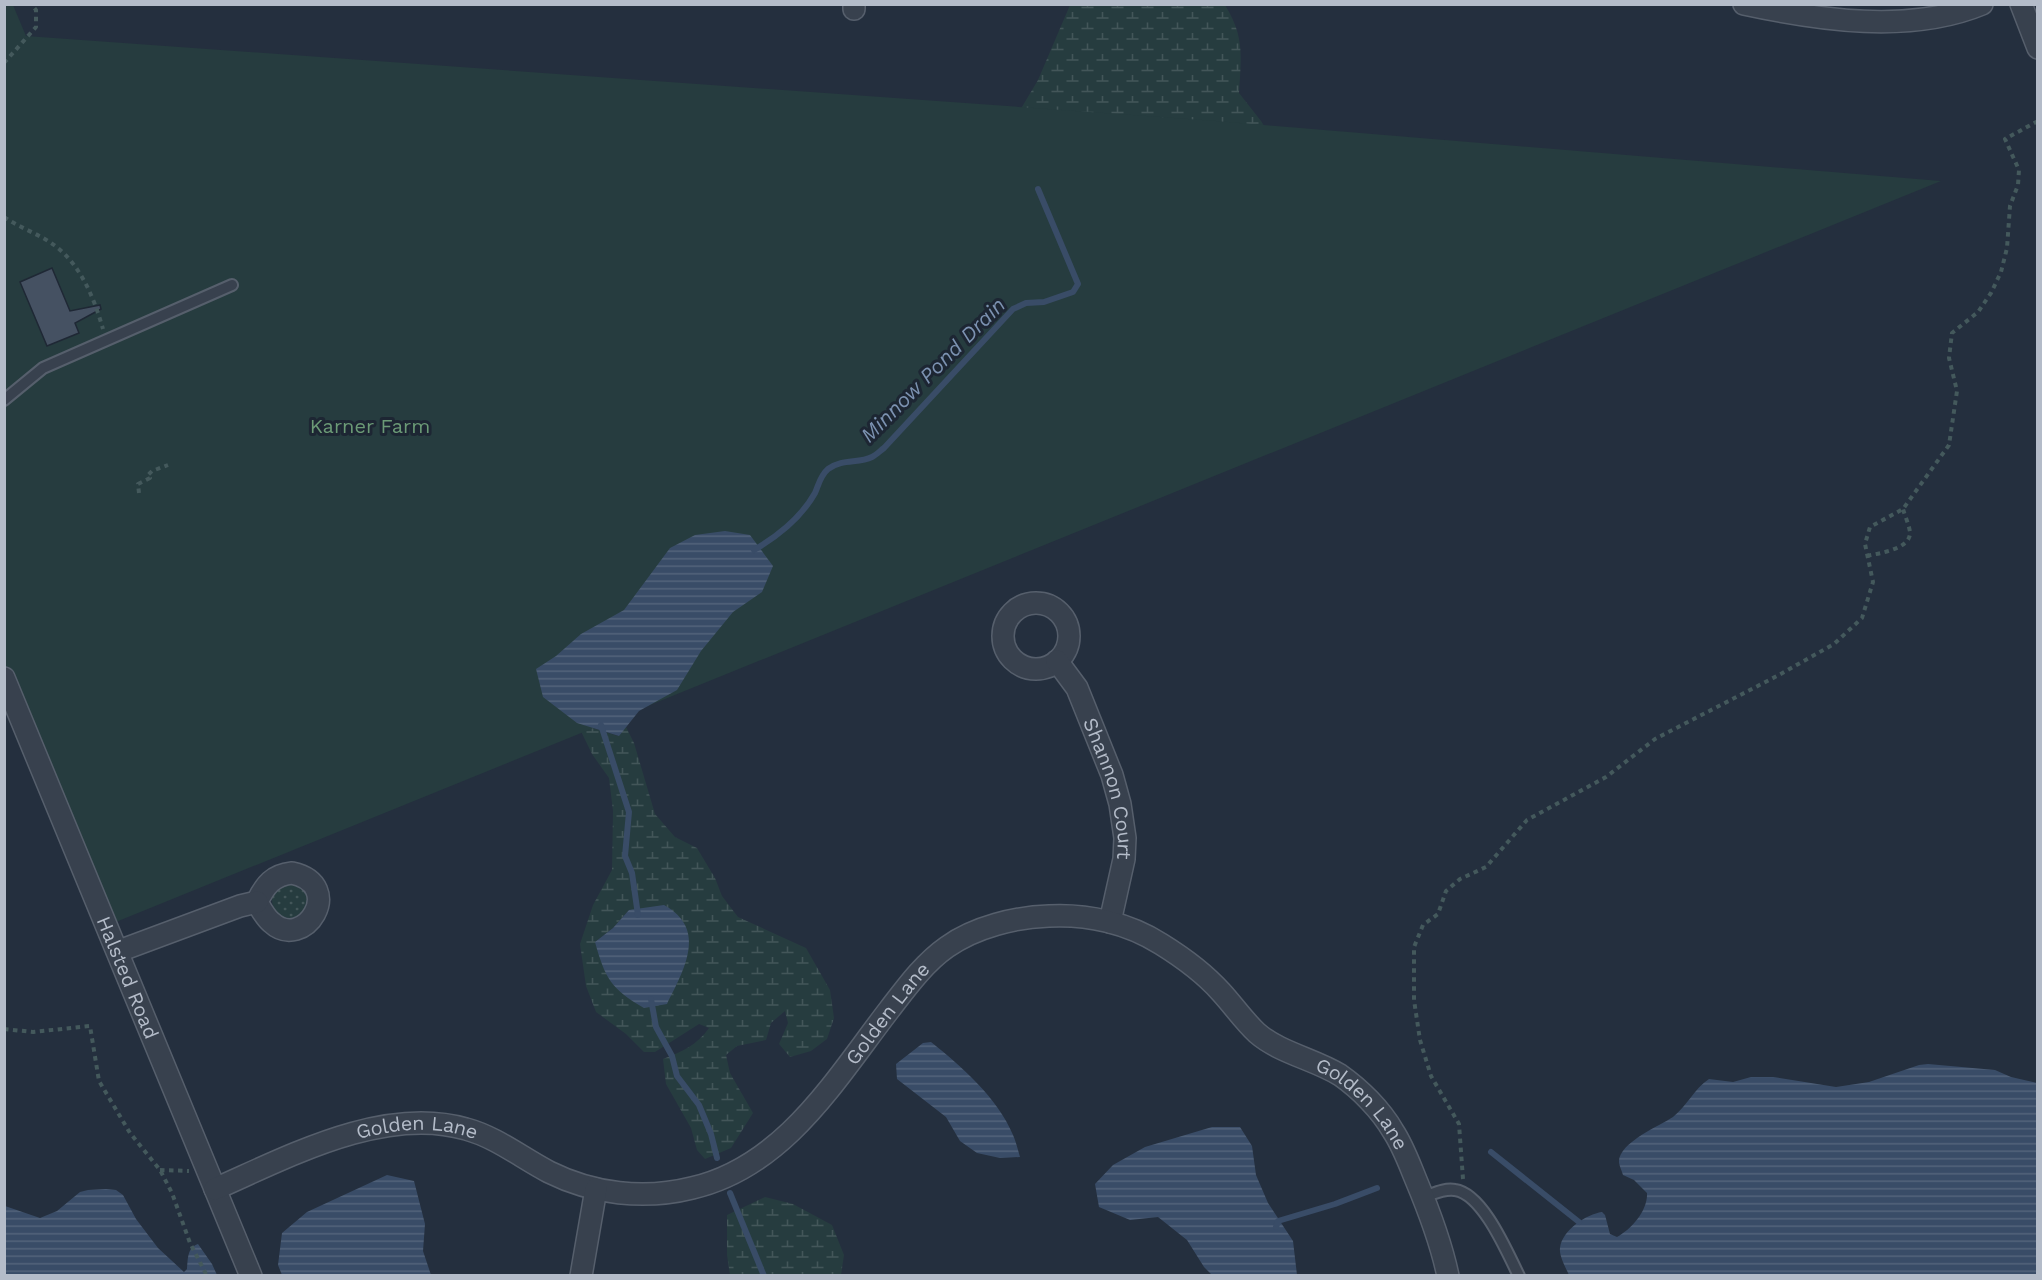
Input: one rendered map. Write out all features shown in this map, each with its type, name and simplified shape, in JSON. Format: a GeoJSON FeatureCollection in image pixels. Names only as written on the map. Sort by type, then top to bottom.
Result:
{"type":"FeatureCollection","features":[{"type":"Feature","properties":{"kind":"street"},"geometry":{"type":"LineString","coordinates":[[1744,4],[1784,13],[1830,18],[1901,21],[1943,18],[1982,4]]}},
{"type":"Feature","properties":{"kind":"street"},"geometry":{"type":"LineString","coordinates":[[2021,4],[2037,48]]}},
{"type":"Feature","properties":{"kind":"street","name":"Shannon Court"},"geometry":{"type":"LineString","coordinates":[[1057,662],[1077,688],[1112,775],[1120,804],[1125,838],[1124,859],[1110,922]]}},
{"type":"Feature","properties":{"kind":"street","name":"Halsted Road"},"geometry":{"type":"LineString","coordinates":[[4,678],[251,1275]]}},
{"type":"Feature","properties":{"kind":"street"},"geometry":{"type":"LineString","coordinates":[[118,951],[240,906],[257,902]]}},
{"type":"Feature","properties":{"kind":"street","name":"Golden Lane"},"geometry":{"type":"LineString","coordinates":[[215,1189],[337,1137],[366,1129],[395,1125],[439,1124],[465,1128],[485,1135],[552,1173],[596,1189],[633,1194],[656,1194],[684,1190],[719,1180],[746,1168],[771,1150],[799,1124],[908,987],[947,947],[963,938],[1011,921],[1037,916],[1063,915],[1110,922],[1157,941],[1186,961],[1218,989],[1255,1031],[1268,1042],[1327,1068],[1345,1079],[1371,1102],[1393,1129],[1407,1157],[1443,1252],[1448,1275]]}},
{"type":"Feature","properties":{"kind":"street"},"geometry":{"type":"LineString","coordinates":[[581,1275],[596,1189]]}},
{"type":"Feature","properties":{"kind":"lane"},"geometry":{"type":"LineString","coordinates":[[4,400],[44,368],[232,285]]}},
{"type":"Feature","properties":{"kind":"lane"},"geometry":{"type":"LineString","coordinates":[[1423,1197],[1438,1192],[1459,1190],[1473,1199],[1480,1206],[1519,1275]]}},
{"type":"Feature","properties":{"kind":"path"},"geometry":{"type":"LineString","coordinates":[[4,63],[36,27],[36,10],[31,4]]}},
{"type":"Feature","properties":{"kind":"path"},"geometry":{"type":"LineString","coordinates":[[1459,1190],[1464,1177],[1459,1124],[1431,1076],[1420,1040],[1414,1000],[1414,946],[1423,925],[1438,914],[1446,891],[1460,879],[1486,867],[1527,820],[1606,777],[1655,739],[1778,676],[1834,644],[1862,618],[1873,582],[1865,544],[1870,527],[1903,509],[1949,445],[1957,391],[1949,358],[1952,333],[1978,312],[2001,272],[2007,248],[2010,206],[2018,185],[2019,170],[2006,139],[2037,121]]}},
{"type":"Feature","properties":{"kind":"path"},"geometry":{"type":"LineString","coordinates":[[4,217],[53,244],[67,257],[93,298],[107,341]]}},
{"type":"Feature","properties":{"kind":"path"},"geometry":{"type":"LineString","coordinates":[[139,493],[138,484],[140,482],[150,478],[148,475],[152,471],[168,465]]}},
{"type":"Feature","properties":{"kind":"path"},"geometry":{"type":"LineString","coordinates":[[1868,556],[1900,547],[1907,542],[1910,533],[1903,509]]}},
{"type":"Feature","properties":{"kind":"path"},"geometry":{"type":"LineString","coordinates":[[4,1029],[33,1032],[90,1026],[99,1081],[141,1150],[160,1170],[190,1243],[207,1275]]}},
{"type":"Feature","properties":{"kind":"path"},"geometry":{"type":"LineString","coordinates":[[160,1170],[177,1172],[206,1166]]}},
{"type":"Feature","properties":{"kind":"green space","name":"Karner Farm"},"geometry":{"type":"Polygon","coordinates":[[[5,5],[13,5],[26,36],[1216,121],[1941,181],[106,926],[5,676],[5,5]]]}},
{"type":"Feature","properties":{"kind":"green space"},"geometry":{"type":"Polygon","coordinates":[[[1070,5],[1225,5],[1239,37],[1241,58],[1239,93],[1261,121],[1282,156],[1003,139],[1038,80],[1070,5]]]}},
{"type":"Feature","properties":{"kind":"green space"},"geometry":{"type":"Polygon","coordinates":[[[577,723],[618,736],[626,727],[634,743],[655,814],[675,837],[697,848],[715,878],[722,896],[738,917],[806,948],[830,990],[834,1018],[827,1039],[811,1051],[790,1057],[779,1044],[788,1023],[785,1011],[771,1023],[766,1040],[737,1046],[726,1055],[730,1073],[753,1113],[731,1148],[705,1159],[697,1150],[691,1128],[666,1084],[663,1059],[689,1047],[709,1028],[699,1024],[655,1052],[644,1052],[626,1034],[596,1012],[586,986],[580,944],[593,905],[612,870],[613,811],[609,778],[592,754],[577,723]],[[629,910],[613,928],[595,942],[687,932],[629,910]]]}},
{"type":"Feature","properties":{"kind":"green space"},"geometry":{"type":"Polygon","coordinates":[[[290,882],[303,887],[308,900],[303,913],[290,918],[277,913],[272,900],[277,887],[290,882]]]}},
{"type":"Feature","properties":{"kind":"green space"},"geometry":{"type":"Polygon","coordinates":[[[765,1197],[793,1204],[832,1225],[844,1255],[841,1275],[730,1275],[727,1255],[727,1215],[765,1197]]]}},
{"type":"Feature","properties":{"kind":"water"},"geometry":{"type":"Polygon","coordinates":[[[725,531],[750,535],[773,566],[762,592],[733,612],[701,651],[677,690],[639,711],[619,736],[577,723],[543,697],[536,669],[556,656],[581,634],[624,610],[670,548],[695,535],[725,531]]]}},
{"type":"Feature","properties":{"kind":"water"},"geometry":{"type":"Polygon","coordinates":[[[664,905],[677,915],[685,926],[689,938],[688,951],[680,978],[667,1004],[644,1008],[624,995],[611,981],[602,965],[595,942],[613,928],[629,910],[664,905]]]}},
{"type":"Feature","properties":{"kind":"water"},"geometry":{"type":"Polygon","coordinates":[[[931,1042],[966,1072],[988,1095],[1006,1121],[1020,1157],[1000,1158],[977,1153],[960,1141],[946,1117],[897,1079],[896,1064],[923,1043],[931,1042]]]}},
{"type":"Feature","properties":{"kind":"water"},"geometry":{"type":"Polygon","coordinates":[[[1928,1064],[1995,1070],[2011,1077],[2037,1083],[2037,1275],[1569,1275],[1560,1248],[1570,1229],[1589,1216],[1602,1212],[1610,1234],[1617,1237],[1633,1224],[1645,1206],[1647,1193],[1634,1180],[1623,1175],[1619,1162],[1625,1148],[1641,1135],[1673,1117],[1709,1079],[1733,1082],[1751,1077],[1773,1077],[1836,1087],[1869,1082],[1928,1064]]]}},
{"type":"Feature","properties":{"kind":"water"},"geometry":{"type":"Polygon","coordinates":[[[1212,1127],[1240,1127],[1252,1146],[1256,1175],[1268,1203],[1293,1241],[1297,1275],[1212,1275],[1204,1267],[1187,1240],[1158,1217],[1130,1220],[1099,1207],[1095,1184],[1113,1165],[1145,1147],[1212,1127]]]}},
{"type":"Feature","properties":{"kind":"water"},"geometry":{"type":"Polygon","coordinates":[[[387,1175],[414,1181],[425,1224],[423,1251],[431,1275],[282,1275],[278,1265],[282,1233],[307,1212],[387,1175]]]}},
{"type":"Feature","properties":{"kind":"water"},"geometry":{"type":"Polygon","coordinates":[[[116,1190],[123,1195],[136,1219],[158,1248],[184,1272],[187,1269],[190,1251],[198,1244],[217,1275],[5,1275],[5,1206],[40,1218],[57,1211],[80,1192],[116,1190]]]}},
{"type":"Feature","properties":{"kind":"building"},"geometry":{"type":"Polygon","coordinates":[[[52,268],[70,311],[100,305],[101,309],[75,323],[79,333],[47,346],[20,282],[52,268]]]}},
{"type":"Feature","properties":{"kind":"waterway","name":"Minnow Pond Drain"},"geometry":{"type":"LineString","coordinates":[[754,550],[772,539],[796,518],[815,493],[821,477],[828,469],[839,463],[867,459],[884,448],[1013,309],[1026,303],[1044,302],[1073,292],[1078,284],[1038,189]]}},
{"type":"Feature","properties":{"kind":"waterway","name":"Minnow Pond Drain"},"geometry":{"type":"LineString","coordinates":[[601,725],[629,812],[625,856],[632,873],[638,915]]}},
{"type":"Feature","properties":{"kind":"waterway","name":"Minnow Pond Drain"},"geometry":{"type":"LineString","coordinates":[[651,999],[656,1027],[672,1056],[677,1076],[699,1105],[711,1134],[717,1158]]}},
{"type":"Feature","properties":{"kind":"waterway"},"geometry":{"type":"LineString","coordinates":[[1491,1152],[1579,1222]]}},
{"type":"Feature","properties":{"kind":"waterway"},"geometry":{"type":"LineString","coordinates":[[1276,1227],[1278,1221],[1335,1204],[1377,1188]]}},
{"type":"Feature","properties":{"kind":"waterway","name":"Minnow Pond Drain"},"geometry":{"type":"LineString","coordinates":[[730,1193],[764,1276]]}}]}
